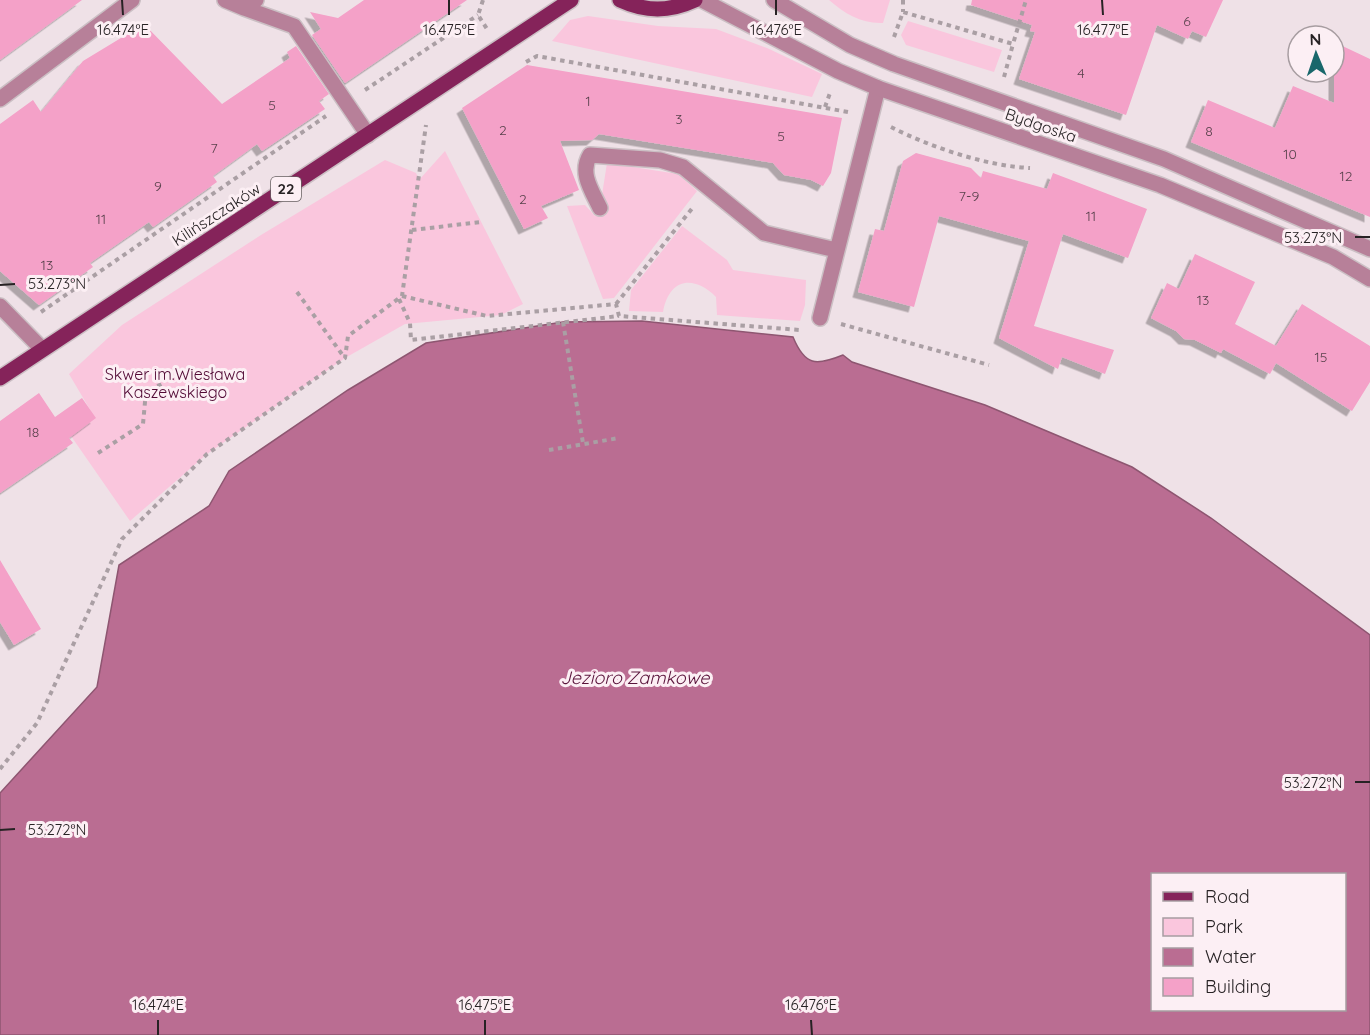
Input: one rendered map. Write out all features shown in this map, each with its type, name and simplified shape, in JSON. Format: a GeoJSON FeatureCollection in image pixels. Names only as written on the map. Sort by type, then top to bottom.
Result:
{"type":"FeatureCollection","features":[{"type":"Feature","properties":{"kind":"main road","name":"Kilińszczaków"},"geometry":{"type":"LineString","coordinates":[[0,378],[571,0]]}},
{"type":"Feature","properties":{"kind":"main road"},"geometry":{"type":"LineString","coordinates":[[620,0],[635,7],[656,11],[679,8],[695,0]]}},
{"type":"Feature","properties":{"kind":"street"},"geometry":{"type":"LineString","coordinates":[[0,99],[132,0]]}},
{"type":"Feature","properties":{"kind":"street"},"geometry":{"type":"LineString","coordinates":[[225,0],[250,4],[294,27],[368,135]]}},
{"type":"Feature","properties":{"kind":"street","name":"Bydgoska"},"geometry":{"type":"LineString","coordinates":[[702,0],[838,71],[878,88],[1160,185],[1333,257],[1370,279]]}},
{"type":"Feature","properties":{"kind":"street","name":"Bydgoska"},"geometry":{"type":"LineString","coordinates":[[774,0],[850,45],[894,64],[1164,159],[1370,249]]}},
{"type":"Feature","properties":{"kind":"street"},"geometry":{"type":"LineString","coordinates":[[820,318],[878,88]]}},
{"type":"Feature","properties":{"kind":"street"},"geometry":{"type":"LineString","coordinates":[[600,208],[586,178],[585,163],[590,155],[603,154],[660,160],[683,167],[707,189],[764,233],[836,250]]}},
{"type":"Feature","properties":{"kind":"street"},"geometry":{"type":"LineString","coordinates":[[0,306],[42,349]]}},
{"type":"Feature","properties":{"kind":"path"},"geometry":{"type":"LineString","coordinates":[[892,44],[903,12],[903,0]]}},
{"type":"Feature","properties":{"kind":"path"},"geometry":{"type":"LineString","coordinates":[[1006,69],[1026,0]]}},
{"type":"Feature","properties":{"kind":"path"},"geometry":{"type":"LineString","coordinates":[[903,12],[1013,44]]}},
{"type":"Feature","properties":{"kind":"path"},"geometry":{"type":"LineString","coordinates":[[21,326],[345,103],[478,15]]}},
{"type":"Feature","properties":{"kind":"path"},"geometry":{"type":"LineString","coordinates":[[521,64],[537,56],[871,116],[919,141],[1012,167],[1032,168]]}},
{"type":"Feature","properties":{"kind":"path"},"geometry":{"type":"LineString","coordinates":[[427,123],[401,297],[410,323],[411,340],[619,316],[806,331],[820,318],[989,365]]}},
{"type":"Feature","properties":{"kind":"path"},"geometry":{"type":"LineString","coordinates":[[0,769],[37,723],[122,539],[207,454],[345,358],[348,336],[401,297],[487,316],[616,304],[707,189]]}},
{"type":"Feature","properties":{"kind":"path"},"geometry":{"type":"LineString","coordinates":[[411,230],[482,222]]}},
{"type":"Feature","properties":{"kind":"path"},"geometry":{"type":"LineString","coordinates":[[297,292],[345,358]]}},
{"type":"Feature","properties":{"kind":"path"},"geometry":{"type":"LineString","coordinates":[[616,304],[619,316]]}},
{"type":"Feature","properties":{"kind":"path"},"geometry":{"type":"LineString","coordinates":[[563,322],[583,443]]}},
{"type":"Feature","properties":{"kind":"path"},"geometry":{"type":"LineString","coordinates":[[98,453],[142,424],[146,391],[162,384]]}},
{"type":"Feature","properties":{"kind":"path"},"geometry":{"type":"LineString","coordinates":[[549,450],[619,438]]}},
{"type":"Feature","properties":{"kind":"green space"},"geometry":{"type":"Polygon","coordinates":[[[829,0],[890,0],[883,23],[875,23],[854,17],[829,0]]]}},
{"type":"Feature","properties":{"kind":"green space"},"geometry":{"type":"Polygon","coordinates":[[[588,16],[658,26],[716,29],[767,48],[822,74],[812,97],[552,41],[570,20],[588,16]]]}},
{"type":"Feature","properties":{"kind":"green space"},"geometry":{"type":"Polygon","coordinates":[[[908,21],[1002,50],[994,72],[906,45],[901,35],[908,21]]]}},
{"type":"Feature","properties":{"kind":"green space","name":"Skwer im.Wiesława Kaszewskiego"},"geometry":{"type":"Polygon","coordinates":[[[445,151],[523,304],[501,315],[405,324],[345,358],[207,454],[130,521],[71,436],[95,418],[69,374],[122,325],[261,235],[385,160],[416,173],[419,180],[445,151]]]}},
{"type":"Feature","properties":{"kind":"green space"},"geometry":{"type":"Polygon","coordinates":[[[607,163],[678,174],[697,191],[614,298],[603,299],[567,206],[585,205],[595,216],[608,210],[602,195],[607,163]]]}},
{"type":"Feature","properties":{"kind":"green space"},"geometry":{"type":"Polygon","coordinates":[[[682,226],[727,260],[733,270],[806,280],[805,305],[800,321],[717,315],[716,297],[699,285],[691,283],[676,287],[671,292],[663,312],[629,311],[631,290],[682,226]]]}},
{"type":"Feature","properties":{"kind":"water","name":"Jezioro Zamkowe"},"geometry":{"type":"Polygon","coordinates":[[[642,321],[793,337],[802,354],[812,361],[825,361],[843,355],[852,362],[985,405],[1132,467],[1211,518],[1370,635],[1370,1035],[0,1035],[0,793],[97,687],[119,565],[209,506],[229,471],[348,390],[426,343],[563,322],[642,321]]]}},
{"type":"Feature","properties":{"kind":"building"},"geometry":{"type":"Polygon","coordinates":[[[0,0],[82,0],[0,60],[0,0]]]}},
{"type":"Feature","properties":{"kind":"building"},"geometry":{"type":"Polygon","coordinates":[[[364,0],[467,0],[345,83],[312,35],[321,29],[310,12],[338,18],[364,0]]]}},
{"type":"Feature","properties":{"kind":"building"},"geometry":{"type":"Polygon","coordinates":[[[972,0],[1223,0],[1206,37],[1192,31],[1188,39],[1157,25],[1126,115],[1019,79],[1035,32],[1030,31],[1032,25],[971,5],[972,0]]]}},
{"type":"Feature","properties":{"kind":"building"},"geometry":{"type":"Polygon","coordinates":[[[144,24],[222,104],[290,58],[287,52],[296,46],[329,94],[319,101],[325,109],[262,151],[257,144],[213,176],[217,182],[153,227],[149,222],[90,263],[93,267],[39,305],[0,271],[0,124],[33,100],[41,112],[83,61],[144,24]]]}},
{"type":"Feature","properties":{"kind":"building"},"geometry":{"type":"Polygon","coordinates":[[[1346,48],[1370,59],[1370,217],[1191,142],[1208,100],[1275,128],[1293,86],[1334,103],[1334,84],[1346,84],[1346,48]]]}},
{"type":"Feature","properties":{"kind":"building"},"geometry":{"type":"Polygon","coordinates":[[[527,65],[842,118],[831,173],[823,186],[811,180],[784,175],[773,163],[721,154],[599,134],[592,140],[560,141],[579,190],[541,206],[548,218],[524,229],[462,108],[527,65]]]}},
{"type":"Feature","properties":{"kind":"building"},"geometry":{"type":"Polygon","coordinates":[[[916,153],[971,168],[981,178],[983,171],[1047,189],[1053,173],[1147,209],[1128,258],[1063,234],[1034,326],[1114,350],[1105,374],[1062,357],[1058,369],[999,338],[1029,241],[939,216],[914,307],[858,292],[875,229],[884,231],[903,161],[916,153]]]}},
{"type":"Feature","properties":{"kind":"building"},"geometry":{"type":"Polygon","coordinates":[[[1195,254],[1255,282],[1235,324],[1276,346],[1302,304],[1370,346],[1370,382],[1352,411],[1276,363],[1270,374],[1223,349],[1221,353],[1195,340],[1184,339],[1176,331],[1151,318],[1167,283],[1179,289],[1195,254]]]}},
{"type":"Feature","properties":{"kind":"building"},"geometry":{"type":"Polygon","coordinates":[[[39,393],[55,417],[82,398],[96,418],[69,438],[73,443],[0,493],[0,421],[39,393]]]}},
{"type":"Feature","properties":{"kind":"building"},"geometry":{"type":"Polygon","coordinates":[[[0,560],[41,629],[14,645],[0,622],[0,560]]]}}]}
